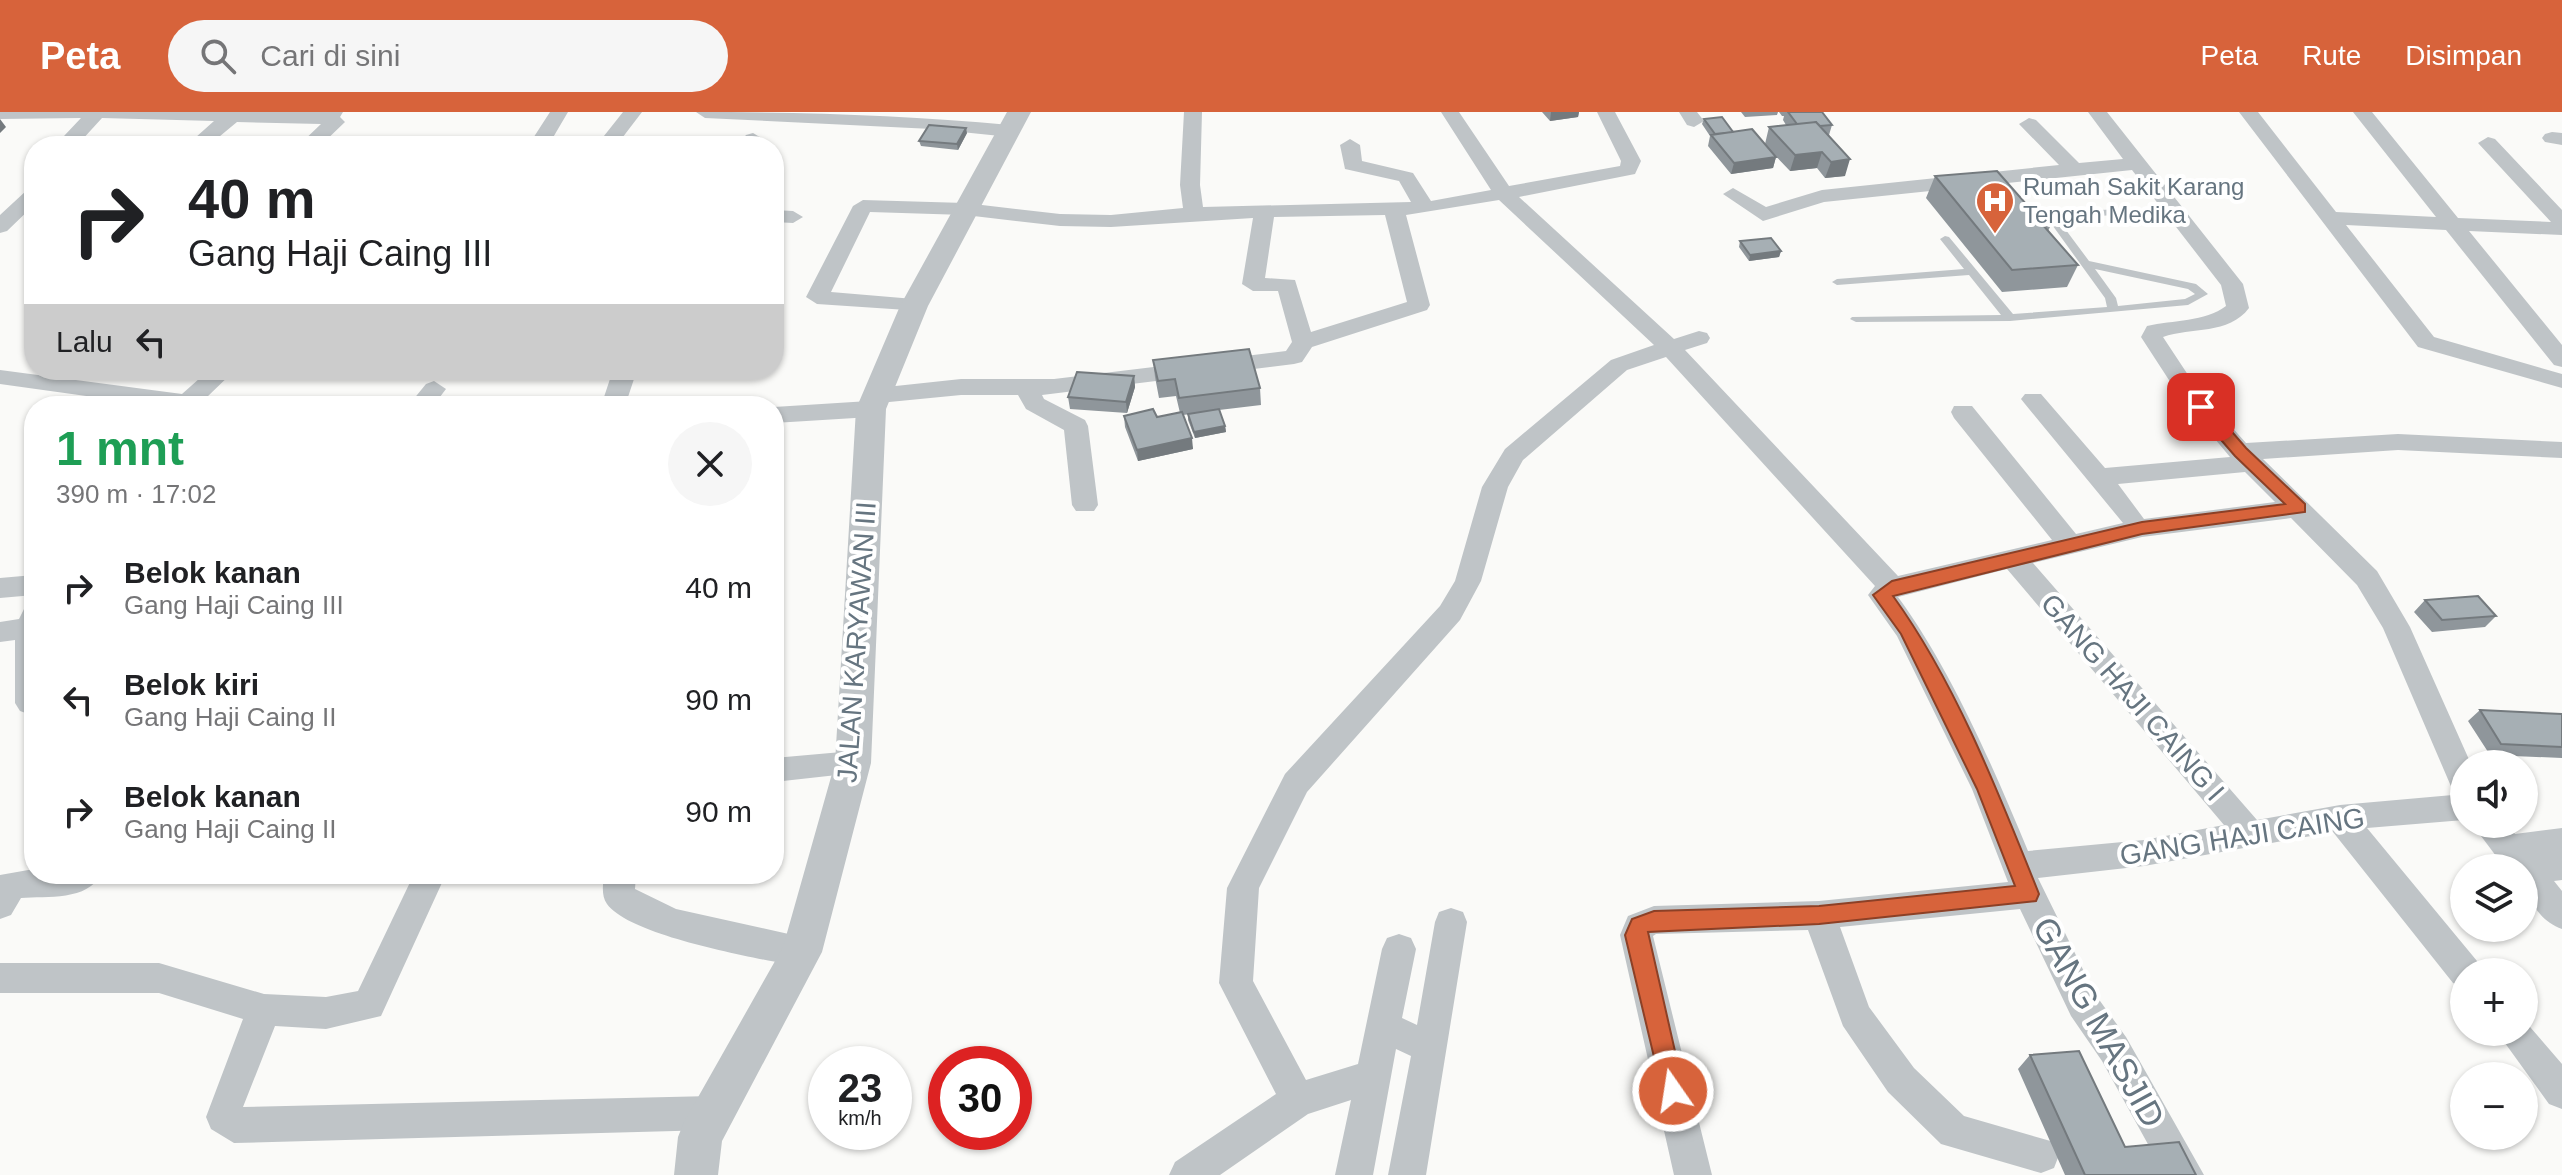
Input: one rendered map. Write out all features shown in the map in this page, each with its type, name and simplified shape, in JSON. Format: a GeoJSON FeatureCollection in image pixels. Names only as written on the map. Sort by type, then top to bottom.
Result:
{"type":"FeatureCollection","features":[{"type":"Feature","properties":{"kind":"street"},"geometry":{"type":"LineString","coordinates":[[544,136],[559,112]]}},
{"type":"Feature","properties":{"kind":"street"},"geometry":{"type":"LineString","coordinates":[[614,136],[633,112]]}},
{"type":"Feature","properties":{"kind":"street"},"geometry":{"type":"LineString","coordinates":[[705,112],[932,123],[1014,121]]}},
{"type":"Feature","properties":{"kind":"street"},"geometry":{"type":"LineString","coordinates":[[1193,112],[1190,185],[1194,213]]}},
{"type":"Feature","properties":{"kind":"street"},"geometry":{"type":"LineString","coordinates":[[1450,112],[1503,193],[1892,587],[2142,528],[2299,508]]}},
{"type":"Feature","properties":{"kind":"street"},"geometry":{"type":"LineString","coordinates":[[914,306],[817,297],[863,206],[965,209],[1098,221],[1194,213],[1425,208],[1631,167],[1606,112]]}},
{"type":"Feature","properties":{"kind":"street"},"geometry":{"type":"LineString","coordinates":[[2097,112],[2232,284],[2238,308],[2230,316],[2155,331],[2152,337],[2188,392],[2246,458],[2367,578],[2396,627],[2450,750]]}},
{"type":"Feature","properties":{"kind":"street"},"geometry":{"type":"LineString","coordinates":[[2248,112],[2426,342],[2437,348],[2562,381]]}},
{"type":"Feature","properties":{"kind":"street"},"geometry":{"type":"LineString","coordinates":[[2362,112],[2562,360]]}},
{"type":"Feature","properties":{"kind":"street"},"geometry":{"type":"LineString","coordinates":[[0,113],[331,115],[335,122],[319,136]]}},
{"type":"Feature","properties":{"kind":"street"},"geometry":{"type":"LineString","coordinates":[[75,136],[96,113]]}},
{"type":"Feature","properties":{"kind":"street"},"geometry":{"type":"LineString","coordinates":[[208,136],[232,116]]}},
{"type":"Feature","properties":{"kind":"street","name":"JALAN KARYAWAN III"},"geometry":{"type":"LineString","coordinates":[[696,1175],[700,1137],[802,952],[853,763],[874,402],[914,306],[1014,121]]}},
{"type":"Feature","properties":{"kind":"street"},"geometry":{"type":"LineString","coordinates":[[2029,124],[2075,170]]}},
{"type":"Feature","properties":{"kind":"street"},"geometry":{"type":"LineString","coordinates":[[2488,143],[2562,222]]}},
{"type":"Feature","properties":{"kind":"street"},"geometry":{"type":"LineString","coordinates":[[1350,145],[1352,165],[1406,177],[1425,208]]}},
{"type":"Feature","properties":{"kind":"street"},"geometry":{"type":"LineString","coordinates":[[1733,194],[1763,215],[1822,196],[2138,163]]}},
{"type":"Feature","properties":{"kind":"street"},"geometry":{"type":"LineString","coordinates":[[0,227],[24,204]]}},
{"type":"Feature","properties":{"kind":"street"},"geometry":{"type":"LineString","coordinates":[[784,414],[961,387],[1028,389],[1294,357],[1303,342],[1377,321],[1418,304],[1394,209]]}},
{"type":"Feature","properties":{"kind":"street"},"geometry":{"type":"LineString","coordinates":[[1264,212],[1253,284],[1287,285],[1303,342]]}},
{"type":"Feature","properties":{"kind":"street"},"geometry":{"type":"LineString","coordinates":[[2329,218],[2562,229]]}},
{"type":"Feature","properties":{"kind":"street"},"geometry":{"type":"LineString","coordinates":[[1298,1100],[1236,983],[1243,888],[1296,783],[1450,613],[1468,581],[1495,487],[1514,455],[1619,365],[1699,338]]}},
{"type":"Feature","properties":{"kind":"street"},"geometry":{"type":"LineString","coordinates":[[1,378],[134,396]]}},
{"type":"Feature","properties":{"kind":"street"},"geometry":{"type":"LineString","coordinates":[[194,396],[212,380]]}},
{"type":"Feature","properties":{"kind":"street"},"geometry":{"type":"LineString","coordinates":[[1028,389],[1034,404],[1076,426],[1085,505]]}},
{"type":"Feature","properties":{"kind":"street"},"geometry":{"type":"LineString","coordinates":[[2033,399],[2132,517]]}},
{"type":"Feature","properties":{"kind":"street"},"geometry":{"type":"LineString","coordinates":[[1963,412],[2069,543]]}},
{"type":"Feature","properties":{"kind":"street"},"geometry":{"type":"LineString","coordinates":[[2099,477],[2398,442],[2562,450]]}},
{"type":"Feature","properties":{"kind":"street","name":"GANG HAJI CAING I"},"geometry":{"type":"LineString","coordinates":[[2013,558],[2252,836]]}},
{"type":"Feature","properties":{"kind":"street"},"geometry":{"type":"LineString","coordinates":[[0,588],[24,586]]}},
{"type":"Feature","properties":{"kind":"street","name":"GANG MASJID"},"geometry":{"type":"LineString","coordinates":[[1892,587],[1882,595],[1885,602],[1908,631],[1987,789],[2024,880],[2083,1005],[2114,1049],[2185,1175]]}},
{"type":"Feature","properties":{"kind":"street"},"geometry":{"type":"LineString","coordinates":[[0,632],[24,624]]}},
{"type":"Feature","properties":{"kind":"street"},"geometry":{"type":"LineString","coordinates":[[784,769],[853,763]]}},
{"type":"Feature","properties":{"kind":"street","name":"GANG HAJI CAING"},"geometry":{"type":"LineString","coordinates":[[1693,1175],[1636,935],[1640,926],[1654,920],[1819,915],[2024,880],[2340,818],[2450,808]]}},
{"type":"Feature","properties":{"kind":"street"},"geometry":{"type":"LineString","coordinates":[[2340,818],[2454,958]]}},
{"type":"Feature","properties":{"kind":"street"},"geometry":{"type":"LineString","coordinates":[[2520,854],[2562,841]]}},
{"type":"Feature","properties":{"kind":"street"},"geometry":{"type":"LineString","coordinates":[[2538,861],[2562,866]]}},
{"type":"Feature","properties":{"kind":"street"},"geometry":{"type":"LineString","coordinates":[[0,905],[11,885],[24,884]]}},
{"type":"Feature","properties":{"kind":"street"},"geometry":{"type":"LineString","coordinates":[[0,978],[159,978],[264,1010],[326,1013],[369,1005],[425,884]]}},
{"type":"Feature","properties":{"kind":"street"},"geometry":{"type":"LineString","coordinates":[[620,884],[619,895],[633,907],[704,931],[802,952]]}},
{"type":"Feature","properties":{"kind":"street"},"geometry":{"type":"LineString","coordinates":[[2538,886],[2562,915]]}},
{"type":"Feature","properties":{"kind":"street"},"geometry":{"type":"LineString","coordinates":[[1819,915],[1855,1015],[1875,1048],[1901,1080],[1954,1131],[2041,1155]]}},
{"type":"Feature","properties":{"kind":"street"},"geometry":{"type":"LineString","coordinates":[[1407,1175],[1451,922]]}},
{"type":"Feature","properties":{"kind":"street"},"geometry":{"type":"LineString","coordinates":[[1354,1175],[1399,949]]}},
{"type":"Feature","properties":{"kind":"street"},"geometry":{"type":"LineString","coordinates":[[264,1010],[225,1108],[224,1117],[234,1125],[712,1113]]}},
{"type":"Feature","properties":{"kind":"street"},"geometry":{"type":"LineString","coordinates":[[1383,1027],[1430,1047]]}},
{"type":"Feature","properties":{"kind":"street"},"geometry":{"type":"LineString","coordinates":[[2525,1046],[2562,1092]]}},
{"type":"Feature","properties":{"kind":"street"},"geometry":{"type":"LineString","coordinates":[[1188,1175],[1298,1100],[1374,1076]]}},
{"type":"Feature","properties":{"kind":"lane"},"geometry":{"type":"LineString","coordinates":[[2114,310],[2086,264],[2050,215],[2173,210]]}},
{"type":"Feature","properties":{"kind":"lane"},"geometry":{"type":"LineString","coordinates":[[1945,239],[2010,318]]}},
{"type":"Feature","properties":{"kind":"lane"},"geometry":{"type":"LineString","coordinates":[[1856,319],[2010,318],[2188,302],[2202,297],[2192,286],[2086,264]]}},
{"type":"Feature","properties":{"kind":"lane"},"geometry":{"type":"LineString","coordinates":[[1837,282],[1972,272]]}},
{"type":"Feature","properties":{"kind":"building"},"geometry":{"type":"Polygon","coordinates":[[[1788,112],[1822,112],[1832,125],[1820,126],[1816,122],[1797,124],[1788,112]]]}},
{"type":"Feature","properties":{"kind":"building"},"geometry":{"type":"Polygon","coordinates":[[[1722,117],[1733,132],[1715,134],[1704,119],[1722,117]]]}},
{"type":"Feature","properties":{"kind":"building"},"geometry":{"type":"Polygon","coordinates":[[[1816,122],[1850,159],[1831,162],[1822,152],[1795,155],[1769,127],[1816,122]]]}},
{"type":"Feature","properties":{"kind":"building"},"geometry":{"type":"Polygon","coordinates":[[[929,125],[966,128],[957,144],[919,141],[929,125]]]}},
{"type":"Feature","properties":{"kind":"building"},"geometry":{"type":"Polygon","coordinates":[[[1752,129],[1776,157],[1734,163],[1711,135],[1752,129]]]}},
{"type":"Feature","properties":{"kind":"building"},"geometry":{"type":"Polygon","coordinates":[[[1997,171],[2026,204],[2035,203],[2052,223],[2042,224],[2078,265],[2012,270],[1935,176],[1997,171]]]}},
{"type":"Feature","properties":{"kind":"building"},"geometry":{"type":"Polygon","coordinates":[[[1771,238],[1781,251],[1750,255],[1740,241],[1771,238]]]}},
{"type":"Feature","properties":{"kind":"building"},"geometry":{"type":"Polygon","coordinates":[[[1249,349],[1260,388],[1179,398],[1175,379],[1158,381],[1153,360],[1249,349]]]}},
{"type":"Feature","properties":{"kind":"building"},"geometry":{"type":"Polygon","coordinates":[[[1077,372],[1134,376],[1126,402],[1068,397],[1077,372]]]}},
{"type":"Feature","properties":{"kind":"building"},"geometry":{"type":"Polygon","coordinates":[[[1153,409],[1157,417],[1182,412],[1192,438],[1137,450],[1124,416],[1153,409]]]}},
{"type":"Feature","properties":{"kind":"building"},"geometry":{"type":"Polygon","coordinates":[[[1219,409],[1225,426],[1194,432],[1188,414],[1219,409]]]}},
{"type":"Feature","properties":{"kind":"building"},"geometry":{"type":"Polygon","coordinates":[[[2478,596],[2496,616],[2442,620],[2425,600],[2478,596]]]}},
{"type":"Feature","properties":{"kind":"building"},"geometry":{"type":"Polygon","coordinates":[[[2480,710],[2562,714],[2562,747],[2501,744],[2480,710]]]}},
{"type":"Feature","properties":{"kind":"building"},"geometry":{"type":"Polygon","coordinates":[[[2079,1051],[2125,1147],[2179,1142],[2196,1175],[2085,1175],[2030,1055],[2079,1051]]]}},
{"type":"Feature","properties":{"kind":"place","name":"Rumah Sakit Karang Tengah Medika"},"geometry":{"type":"Point","coordinates":[1995,235]}},
{"type":"Feature","properties":{"kind":"route"},"geometry":{"type":"LineString","coordinates":[[1673,1091],[1636,935],[1640,926],[1654,920],[1819,915],[2029,894],[1987,789],[1908,631],[1882,595],[1892,587],[2069,543],[2142,528],[2299,508],[2240,452],[2201,407]]}}]}
